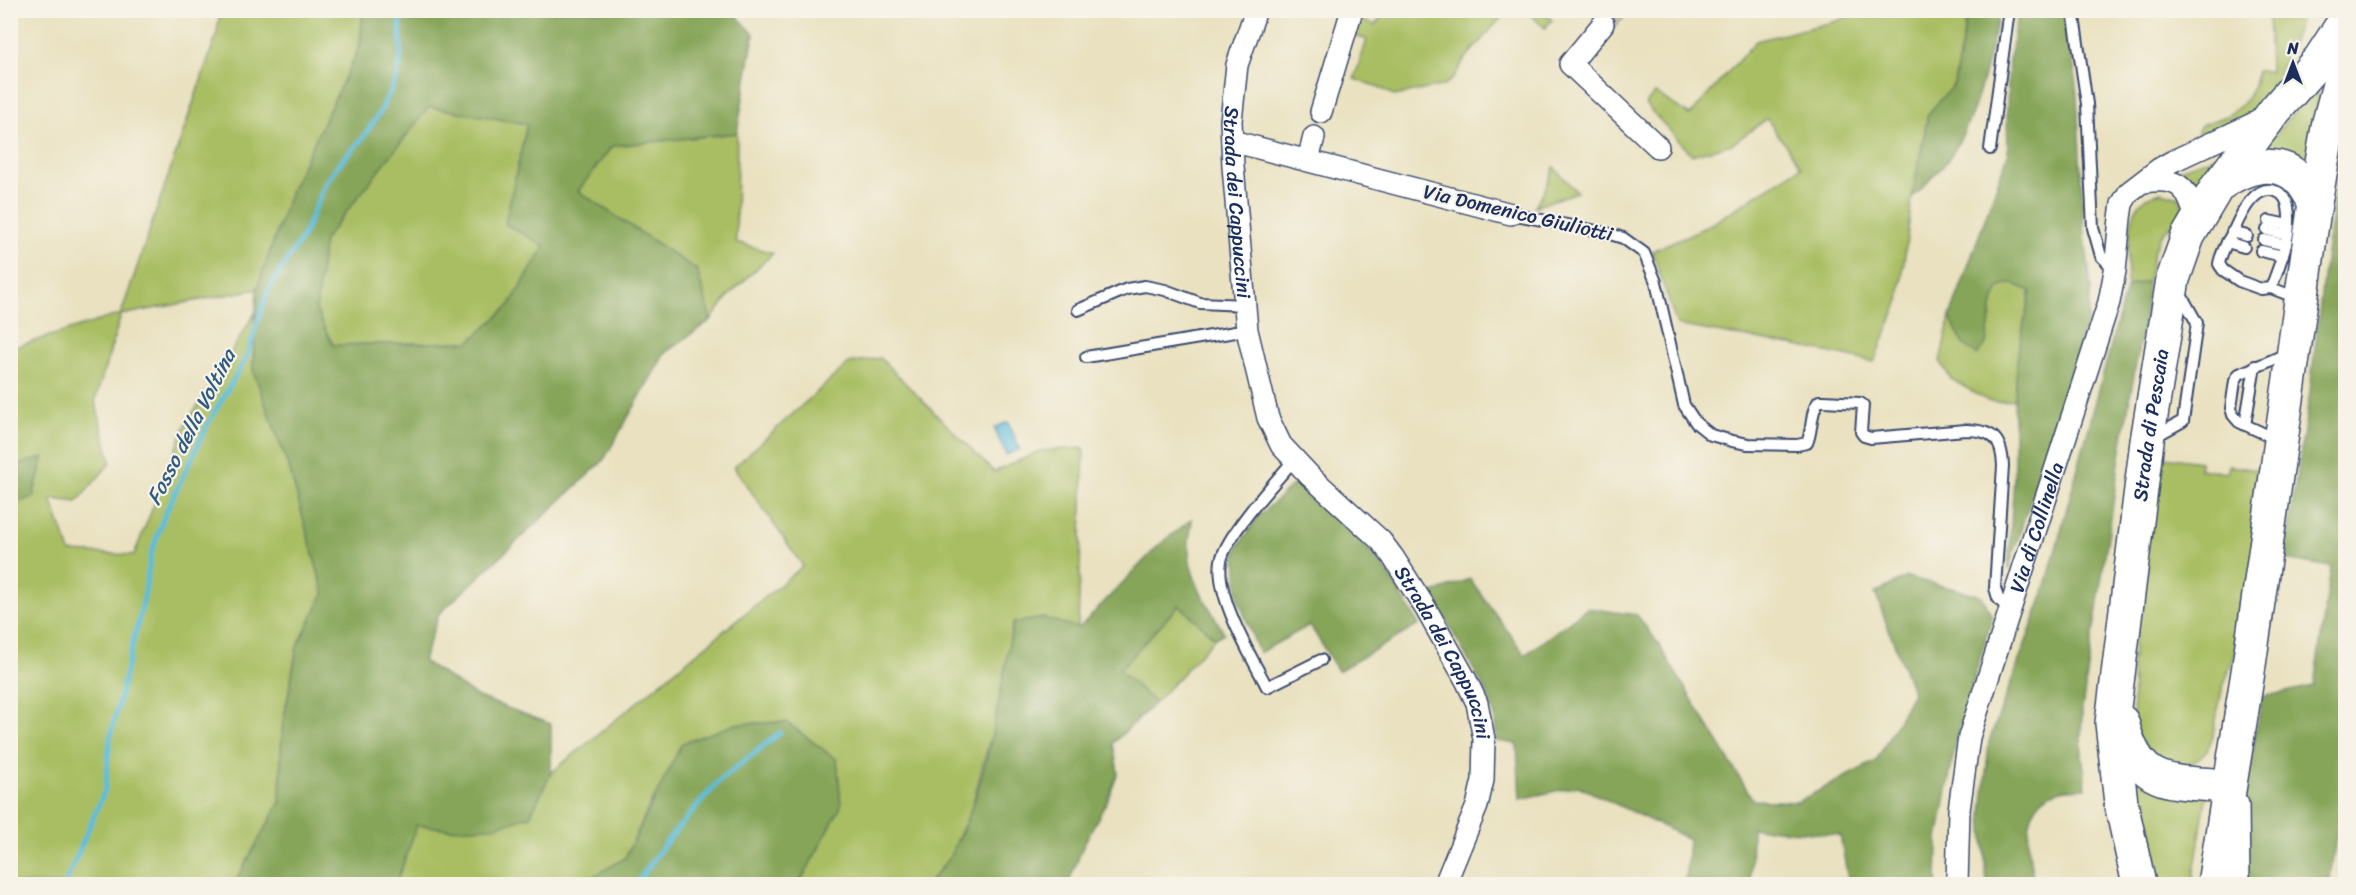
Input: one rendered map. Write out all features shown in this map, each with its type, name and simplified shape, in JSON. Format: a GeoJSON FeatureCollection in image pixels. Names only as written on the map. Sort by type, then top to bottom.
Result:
{"type":"FeatureCollection","features":[{"type":"Feature","properties":{"kind":"main road","name":"Strada di Pescaia"},"geometry":{"type":"LineString","coordinates":[[2139,885],[2115,766],[2112,735],[2113,700],[2147,441],[2173,279],[2182,250],[2196,219],[2217,187],[2271,115],[2320,59],[2346,19]]}},
{"type":"Feature","properties":{"kind":"main road"},"geometry":{"type":"LineString","coordinates":[[2214,885],[2248,672],[2301,299],[2306,190],[2329,122],[2346,58]]}},
{"type":"Feature","properties":{"kind":"main road"},"geometry":{"type":"LineString","coordinates":[[2243,150],[2279,160],[2292,169],[2306,190]]}},
{"type":"Feature","properties":{"kind":"main road"},"geometry":{"type":"LineString","coordinates":[[2217,187],[2236,174],[2256,167],[2273,167],[2306,190]]}},
{"type":"Feature","properties":{"kind":"main road"},"geometry":{"type":"LineString","coordinates":[[2151,774],[2190,776],[2200,772],[2211,763],[2217,752],[2232,695],[2248,672]]}},
{"type":"Feature","properties":{"kind":"main road"},"geometry":{"type":"LineString","coordinates":[[2113,700],[2132,754],[2143,769],[2151,774],[2186,782],[2229,786]]}},
{"type":"Feature","properties":{"kind":"street","name":"Strada dei Cappuccini"},"geometry":{"type":"LineString","coordinates":[[1256,10],[1242,47],[1234,80],[1232,141],[1247,330],[1268,418],[1281,445],[1294,460],[1381,541],[1432,619],[1477,703],[1484,740],[1483,780],[1477,806],[1445,885]]}},
{"type":"Feature","properties":{"kind":"street"},"geometry":{"type":"LineString","coordinates":[[1321,112],[1352,10]]}},
{"type":"Feature","properties":{"kind":"street"},"geometry":{"type":"LineString","coordinates":[[1603,24],[1569,64],[1658,147]]}},
{"type":"Feature","properties":{"kind":"street","name":"Via di Collinella"},"geometry":{"type":"LineString","coordinates":[[1957,885],[1959,810],[1969,737],[2107,309],[2115,271],[2122,204],[2129,192],[2160,169],[2271,115]]}},
{"type":"Feature","properties":{"kind":"street"},"geometry":{"type":"LineString","coordinates":[[1308,160],[1314,137]]}},
{"type":"Feature","properties":{"kind":"street","name":"Via Domenico Giuliotti"},"geometry":{"type":"LineString","coordinates":[[1232,141],[1511,214]]}},
{"type":"Feature","properties":{"kind":"street","name":"Via di Collinella"},"geometry":{"type":"LineString","coordinates":[[2201,148],[2243,150]]}},
{"type":"Feature","properties":{"kind":"street"},"geometry":{"type":"LineString","coordinates":[[2144,182],[2163,180],[2181,187],[2190,198],[2196,219]]}},
{"type":"Feature","properties":{"kind":"street"},"geometry":{"type":"LineString","coordinates":[[2229,786],[2238,796],[2239,885]]}},
{"type":"Feature","properties":{"kind":"lane"},"geometry":{"type":"LineString","coordinates":[[1990,149],[2009,10]]}},
{"type":"Feature","properties":{"kind":"lane"},"geometry":{"type":"LineString","coordinates":[[2073,10],[2087,104],[2093,228],[2101,256],[2115,271]]}},
{"type":"Feature","properties":{"kind":"lane"},"geometry":{"type":"LineString","coordinates":[[2271,288],[2283,256],[2287,235],[2288,207],[2285,198],[2274,190],[2265,190],[2257,195],[2235,228],[2220,260],[2223,270],[2247,285],[2261,289],[2271,288],[2301,299]]}},
{"type":"Feature","properties":{"kind":"lane","name":"Via Domenico Giuliotti"},"geometry":{"type":"LineString","coordinates":[[1511,214],[1607,233],[1623,238],[1644,253],[1656,282],[1684,405],[1696,423],[1711,435],[1748,444],[1797,445],[1807,443],[1812,433],[1815,405],[1824,400],[1855,401],[1863,405],[1862,432],[1864,436],[1871,438],[1966,430],[1980,430],[1991,434],[1998,442],[2003,466],[1995,588],[1998,598],[2009,610]]}},
{"type":"Feature","properties":{"kind":"lane"},"geometry":{"type":"LineString","coordinates":[[2235,228],[2248,231],[2235,228]]}},
{"type":"Feature","properties":{"kind":"lane"},"geometry":{"type":"LineString","coordinates":[[2265,236],[2287,235]]}},
{"type":"Feature","properties":{"kind":"lane"},"geometry":{"type":"LineString","coordinates":[[2265,236],[2287,235]]}},
{"type":"Feature","properties":{"kind":"lane"},"geometry":{"type":"LineString","coordinates":[[2265,236],[2283,256]]}},
{"type":"Feature","properties":{"kind":"lane"},"geometry":{"type":"LineString","coordinates":[[1078,310],[1127,289],[1146,286],[1165,290],[1200,303],[1244,305]]}},
{"type":"Feature","properties":{"kind":"lane"},"geometry":{"type":"LineString","coordinates":[[1086,357],[1247,330]]}},
{"type":"Feature","properties":{"kind":"lane"},"geometry":{"type":"LineString","coordinates":[[2281,441],[2235,418],[2231,411],[2235,381],[2239,374],[2294,351]]}},
{"type":"Feature","properties":{"kind":"lane"},"geometry":{"type":"LineString","coordinates":[[2246,425],[2255,366]]}},
{"type":"Feature","properties":{"kind":"lane"},"geometry":{"type":"LineString","coordinates":[[1294,460],[1243,523],[1226,549],[1221,563],[1222,579],[1233,619],[1266,687],[1321,660]]}},
{"type":"Feature","properties":{"kind":"green space"},"geometry":{"type":"Polygon","coordinates":[[[220,11],[363,11],[360,46],[292,188],[257,289],[121,315],[95,401],[111,462],[77,502],[51,499],[70,552],[134,555],[185,426],[255,313],[253,370],[290,471],[324,593],[297,647],[282,729],[280,802],[234,884],[11,884],[10,505],[33,497],[43,458],[11,467],[11,348],[121,314],[217,33],[220,11]]]}},
{"type":"Feature","properties":{"kind":"green space"},"geometry":{"type":"Polygon","coordinates":[[[363,11],[732,11],[754,34],[737,133],[612,146],[578,191],[697,270],[711,320],[665,353],[603,461],[439,614],[423,661],[478,697],[551,724],[551,773],[530,816],[494,827],[450,829],[417,825],[396,884],[234,884],[280,802],[282,729],[297,647],[324,593],[290,471],[253,370],[257,289],[292,188],[360,46],[363,11]],[[429,107],[324,240],[316,310],[333,345],[469,342],[509,306],[545,246],[505,224],[527,124],[429,107]]]}},
{"type":"Feature","properties":{"kind":"green space"},"geometry":{"type":"Polygon","coordinates":[[[1386,11],[1507,11],[1464,60],[1453,79],[1444,85],[1395,96],[1379,87],[1354,79],[1367,40],[1352,34],[1358,19],[1375,25],[1386,11]]]}},
{"type":"Feature","properties":{"kind":"green space"},"geometry":{"type":"Polygon","coordinates":[[[1526,11],[1543,11],[1552,20],[1545,28],[1526,11]]]}},
{"type":"Feature","properties":{"kind":"green space"},"geometry":{"type":"Polygon","coordinates":[[[1860,11],[1968,11],[1954,84],[1928,114],[1912,198],[1899,301],[1874,362],[1677,325],[1652,251],[1708,226],[1801,167],[1767,119],[1732,144],[1692,155],[1645,104],[1655,93],[1690,115],[1756,41],[1837,21],[1860,11]]]}},
{"type":"Feature","properties":{"kind":"green space"},"geometry":{"type":"Polygon","coordinates":[[[1968,11],[2000,11],[1986,69],[1974,108],[1958,144],[1943,166],[1912,198],[1928,114],[1954,84],[1968,11]]]}},
{"type":"Feature","properties":{"kind":"green space"},"geometry":{"type":"Polygon","coordinates":[[[2018,11],[2067,11],[2077,94],[2083,217],[2091,288],[2088,319],[2008,570],[2018,351],[2031,291],[2012,283],[1999,288],[1993,302],[1986,344],[1977,355],[1963,344],[1950,317],[2008,154],[2009,60],[2018,11]]]}},
{"type":"Feature","properties":{"kind":"green space"},"geometry":{"type":"Polygon","coordinates":[[[2268,11],[2303,11],[2295,36],[2267,100],[2251,114],[2198,141],[2201,125],[2232,113],[2251,91],[2257,71],[2270,71],[2268,11]]]}},
{"type":"Feature","properties":{"kind":"green space"},"geometry":{"type":"Polygon","coordinates":[[[2313,90],[2318,93],[2319,97],[2309,165],[2276,151],[2262,149],[2313,90]]]}},
{"type":"Feature","properties":{"kind":"green space"},"geometry":{"type":"Polygon","coordinates":[[[429,106],[527,124],[505,224],[546,245],[509,307],[469,342],[332,345],[316,310],[324,240],[429,106]]]}},
{"type":"Feature","properties":{"kind":"green space"},"geometry":{"type":"Polygon","coordinates":[[[2345,126],[2346,772],[2329,884],[2229,884],[2262,697],[2314,686],[2331,567],[2284,559],[2310,392],[2325,260],[2345,126]]]}},
{"type":"Feature","properties":{"kind":"green space"},"geometry":{"type":"Polygon","coordinates":[[[737,133],[736,242],[773,253],[730,294],[711,320],[697,270],[578,191],[612,146],[737,133]]]}},
{"type":"Feature","properties":{"kind":"green space"},"geometry":{"type":"Polygon","coordinates":[[[2219,154],[2224,157],[2199,189],[2180,169],[2219,154]]]}},
{"type":"Feature","properties":{"kind":"green space"},"geometry":{"type":"Polygon","coordinates":[[[1554,167],[1577,192],[1534,207],[1544,191],[1554,167]]]}},
{"type":"Feature","properties":{"kind":"green space"},"geometry":{"type":"Polygon","coordinates":[[[2161,192],[2179,197],[2182,212],[2176,222],[2158,240],[2147,282],[2127,286],[2130,231],[2135,211],[2144,199],[2161,192]]]}},
{"type":"Feature","properties":{"kind":"green space"},"geometry":{"type":"Polygon","coordinates":[[[2147,282],[2146,307],[2122,443],[2082,708],[2081,744],[2086,788],[2058,791],[2045,797],[2031,817],[2028,844],[2035,884],[1987,884],[1982,814],[1989,742],[2044,593],[2127,286],[2147,282]]]}},
{"type":"Feature","properties":{"kind":"green space"},"geometry":{"type":"Polygon","coordinates":[[[2012,283],[2031,291],[2018,351],[2015,399],[1988,401],[1951,379],[1940,361],[1950,317],[1963,344],[1986,344],[1993,302],[1999,288],[2012,283]]]}},
{"type":"Feature","properties":{"kind":"green space"},"geometry":{"type":"Polygon","coordinates":[[[880,358],[994,472],[1040,451],[1084,448],[1078,628],[1043,618],[989,742],[971,810],[949,858],[928,884],[795,884],[803,877],[841,806],[837,760],[786,722],[736,724],[652,800],[625,859],[581,884],[396,884],[417,825],[450,829],[530,816],[551,773],[803,566],[734,467],[849,363],[880,358]]]}},
{"type":"Feature","properties":{"kind":"green space"},"geometry":{"type":"Polygon","coordinates":[[[2157,456],[2200,462],[2200,469],[2227,473],[2229,466],[2266,471],[2240,640],[2222,690],[2212,739],[2207,750],[2197,760],[2183,769],[2169,770],[2134,734],[2132,663],[2157,456]]]}},
{"type":"Feature","properties":{"kind":"green space"},"geometry":{"type":"Polygon","coordinates":[[[43,457],[33,497],[11,505],[11,467],[43,457]]]}},
{"type":"Feature","properties":{"kind":"green space"},"geometry":{"type":"Polygon","coordinates":[[[1296,482],[1356,536],[1387,571],[1419,625],[1338,671],[1310,625],[1259,653],[1238,598],[1236,550],[1257,518],[1296,482]]]}},
{"type":"Feature","properties":{"kind":"green space"},"geometry":{"type":"Polygon","coordinates":[[[1192,519],[1189,540],[1190,563],[1197,584],[1224,633],[1215,638],[1179,605],[1119,670],[1155,703],[1113,743],[1118,773],[1108,799],[1084,844],[1068,884],[928,884],[950,856],[974,800],[997,712],[1013,623],[1043,618],[1079,628],[1159,545],[1192,519]]]}},
{"type":"Feature","properties":{"kind":"green space"},"geometry":{"type":"Polygon","coordinates":[[[1907,577],[1982,596],[1992,617],[1956,740],[1938,839],[1937,884],[1849,884],[1840,835],[1752,828],[1751,884],[1685,884],[1689,839],[1578,786],[1520,799],[1517,744],[1496,741],[1495,717],[1488,695],[1431,594],[1470,579],[1525,655],[1587,608],[1637,615],[1657,642],[1753,800],[1797,802],[1876,761],[1913,693],[1875,593],[1907,577]]]}},
{"type":"Feature","properties":{"kind":"green space"},"geometry":{"type":"Polygon","coordinates":[[[1179,605],[1215,638],[1155,703],[1119,670],[1179,605]]]}},
{"type":"Feature","properties":{"kind":"green space"},"geometry":{"type":"Polygon","coordinates":[[[786,722],[837,760],[841,806],[803,877],[795,884],[581,884],[625,858],[682,743],[736,724],[786,722]]]}},
{"type":"Feature","properties":{"kind":"green space"},"geometry":{"type":"Polygon","coordinates":[[[2132,769],[2207,792],[2192,884],[2150,884],[2132,769]]]}},
{"type":"Feature","properties":{"kind":"water"},"geometry":{"type":"Polygon","coordinates":[[[1008,422],[1020,449],[1006,455],[994,428],[1008,422]]]}},
{"type":"Feature","properties":{"kind":"waterway","name":"Fosso della Voltina"},"geometry":{"type":"LineString","coordinates":[[65,884],[105,790],[110,738],[144,598],[151,554],[164,516],[209,422],[247,356],[267,292],[303,236],[325,185],[337,166],[363,138],[380,112],[397,77],[401,55],[400,10]]}},
{"type":"Feature","properties":{"kind":"waterway"},"geometry":{"type":"LineString","coordinates":[[636,884],[667,841],[719,781],[780,733]]}},
{"type":"Feature","properties":{"kind":"tunnel"},"geometry":{"type":"LineString","coordinates":[[1603,24],[1615,10]]}}]}
